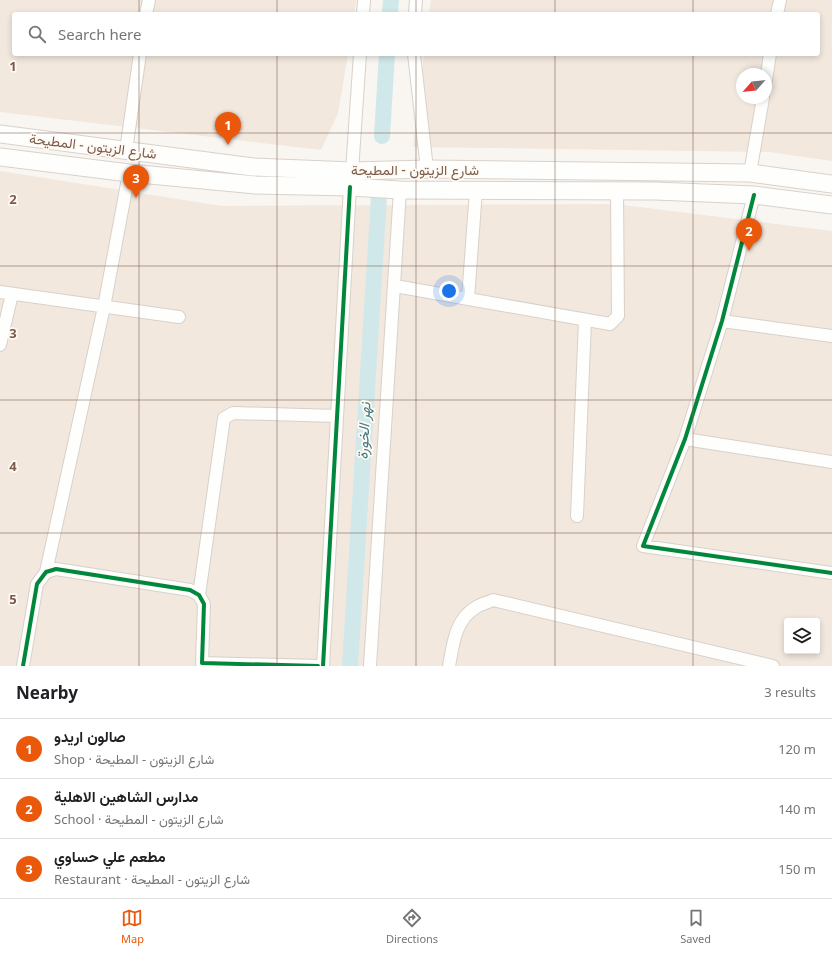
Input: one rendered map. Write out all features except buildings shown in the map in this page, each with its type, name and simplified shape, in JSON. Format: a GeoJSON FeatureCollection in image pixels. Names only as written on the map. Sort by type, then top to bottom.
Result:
{"type":"FeatureCollection","features":[{"type":"Feature","properties":{"kind":"main road","name":"شارع الزيتون - المطيحة"},"geometry":{"type":"LineString","coordinates":[[0,134],[351,179],[400,190],[655,191],[754,195],[832,205]]}},
{"type":"Feature","properties":{"kind":"main road","name":"شارع الزيتون - المطيحة"},"geometry":{"type":"LineString","coordinates":[[0,157],[256,185],[351,179],[427,169],[750,172],[832,184]]}},
{"type":"Feature","properties":{"kind":"main road"},"geometry":{"type":"LineString","coordinates":[[655,191],[656,171]]}},
{"type":"Feature","properties":{"kind":"street"},"geometry":{"type":"LineString","coordinates":[[146,12],[149,0]]}},
{"type":"Feature","properties":{"kind":"street"},"geometry":{"type":"LineString","coordinates":[[363,12],[364,0]]}},
{"type":"Feature","properties":{"kind":"street"},"geometry":{"type":"LineString","coordinates":[[415,12],[416,0]]}},
{"type":"Feature","properties":{"kind":"street"},"geometry":{"type":"LineString","coordinates":[[777,12],[780,0]]}},
{"type":"Feature","properties":{"kind":"street"},"geometry":{"type":"LineString","coordinates":[[126,150],[140,56]]}},
{"type":"Feature","properties":{"kind":"street"},"geometry":{"type":"LineString","coordinates":[[323,666],[351,179],[360,56]]}},
{"type":"Feature","properties":{"kind":"street"},"geometry":{"type":"LineString","coordinates":[[414,56],[427,169]]}},
{"type":"Feature","properties":{"kind":"street"},"geometry":{"type":"LineString","coordinates":[[768,68],[770,56]]}},
{"type":"Feature","properties":{"kind":"street"},"geometry":{"type":"LineString","coordinates":[[750,172],[762,104]]}},
{"type":"Feature","properties":{"kind":"street"},"geometry":{"type":"LineString","coordinates":[[23,666],[37,584],[46,572],[104,307],[129,172]]}},
{"type":"Feature","properties":{"kind":"street"},"geometry":{"type":"LineString","coordinates":[[370,666],[400,190]]}},
{"type":"Feature","properties":{"kind":"street"},"geometry":{"type":"LineString","coordinates":[[468,299],[476,190]]}},
{"type":"Feature","properties":{"kind":"street"},"geometry":{"type":"LineString","coordinates":[[395,286],[610,324],[618,316],[617,191]]}},
{"type":"Feature","properties":{"kind":"street"},"geometry":{"type":"LineString","coordinates":[[754,195],[722,321],[685,439],[642,546],[832,573]]}},
{"type":"Feature","properties":{"kind":"street"},"geometry":{"type":"LineString","coordinates":[[0,345],[6,293],[179,317]]}},
{"type":"Feature","properties":{"kind":"street"},"geometry":{"type":"LineString","coordinates":[[577,516],[586,320]]}},
{"type":"Feature","properties":{"kind":"street"},"geometry":{"type":"LineString","coordinates":[[722,321],[832,336]]}},
{"type":"Feature","properties":{"kind":"street"},"geometry":{"type":"LineString","coordinates":[[199,595],[224,418],[233,413],[337,416]]}},
{"type":"Feature","properties":{"kind":"street"},"geometry":{"type":"LineString","coordinates":[[685,439],[832,462]]}},
{"type":"Feature","properties":{"kind":"street"},"geometry":{"type":"LineString","coordinates":[[46,572],[56,569],[190,590],[199,595],[204,604],[202,664],[318,666]]}},
{"type":"Feature","properties":{"kind":"street"},"geometry":{"type":"LineString","coordinates":[[449,666],[455,633],[463,619],[475,608],[493,600],[773,666]]}},
{"type":"Feature","properties":{"kind":"shaded area"},"geometry":{"type":"Polygon","coordinates":[[[0,0],[356,0],[354,12],[12,12],[12,56],[348,56],[338,113],[321,150],[0,112],[0,0]]]}},
{"type":"Feature","properties":{"kind":"shaded area"},"geometry":{"type":"Polygon","coordinates":[[[431,0],[832,0],[832,161],[769,152],[413,147],[424,56],[820,56],[820,12],[429,12],[431,0]]]}},
{"type":"Feature","properties":{"kind":"shaded area"},"geometry":{"type":"Polygon","coordinates":[[[0,171],[222,206],[615,204],[832,231],[832,666],[0,666],[0,171]]]}},
{"type":"Feature","properties":{"kind":"waterway"},"geometry":{"type":"LineString","coordinates":[[390,12],[391,0]]}},
{"type":"Feature","properties":{"kind":"waterway"},"geometry":{"type":"LineString","coordinates":[[382,136],[387,56]]}},
{"type":"Feature","properties":{"kind":"waterway","name":"نهر الخورة"},"geometry":{"type":"LineString","coordinates":[[350,666],[379,196]]}},
{"type":"Feature","properties":{"kind":"cycle path"},"geometry":{"type":"LineString","coordinates":[[323,666],[350,187]]}},
{"type":"Feature","properties":{"kind":"cycle path"},"geometry":{"type":"LineString","coordinates":[[754,195],[722,321],[685,439],[643,546],[832,573]]}},
{"type":"Feature","properties":{"kind":"cycle path"},"geometry":{"type":"LineString","coordinates":[[23,666],[37,584],[46,572],[56,569],[190,590],[199,595],[204,604],[202,663],[318,666]]}},
{"type":"Feature","properties":{"kind":"place","name":"صالون اريدو"},"geometry":{"type":"Point","coordinates":[228,145]}},
{"type":"Feature","properties":{"kind":"place","name":"مطعم علي حساوي"},"geometry":{"type":"Point","coordinates":[136,198]}},
{"type":"Feature","properties":{"kind":"place","name":"مدارس الشاهين الاهلية"},"geometry":{"type":"Point","coordinates":[749,251]}}]}
